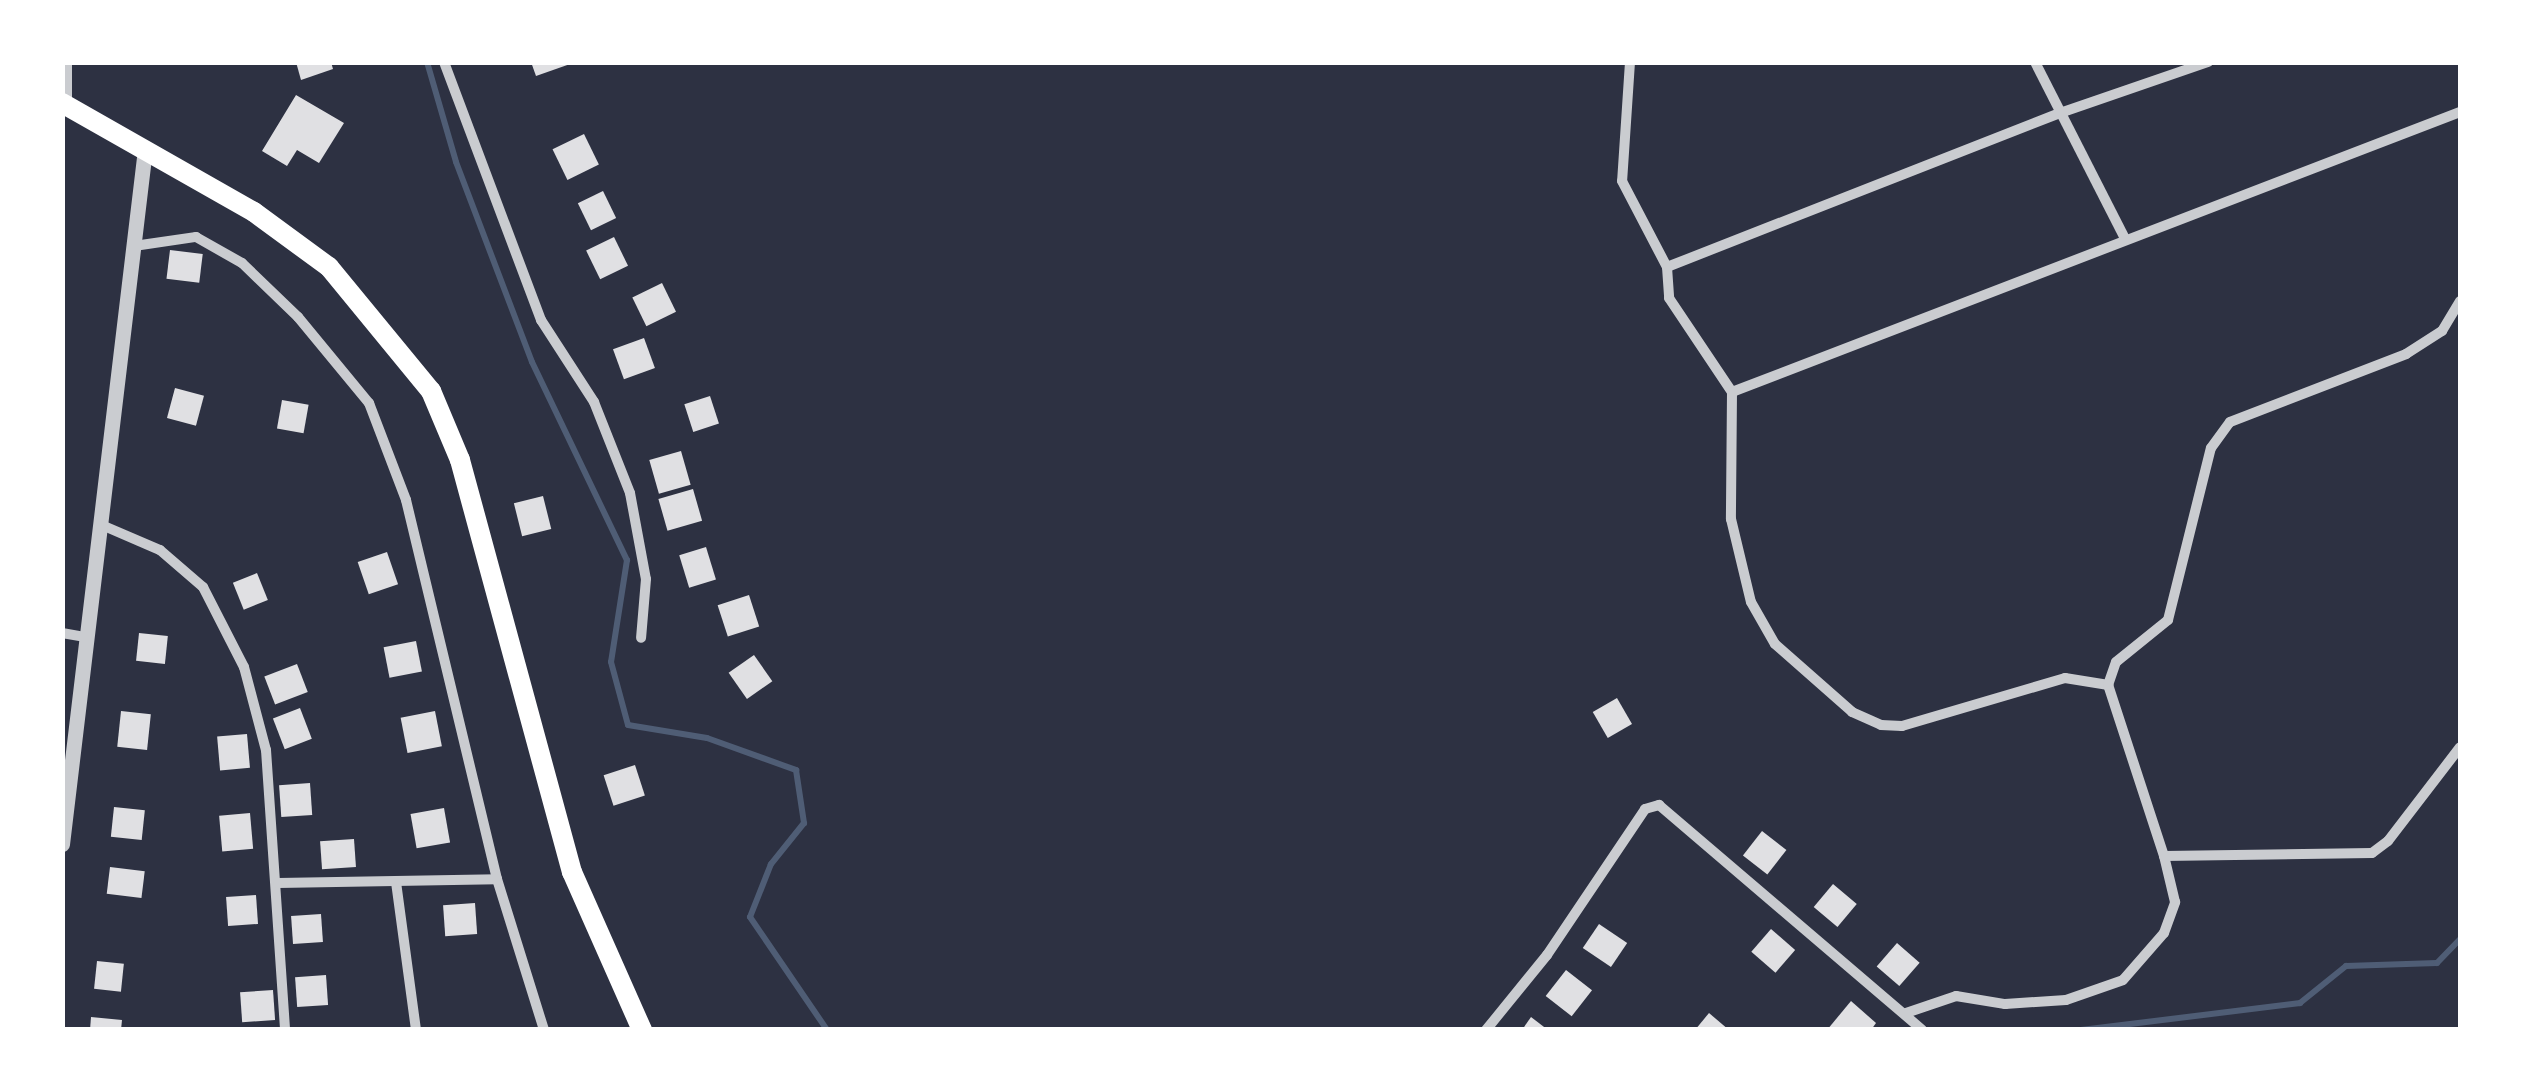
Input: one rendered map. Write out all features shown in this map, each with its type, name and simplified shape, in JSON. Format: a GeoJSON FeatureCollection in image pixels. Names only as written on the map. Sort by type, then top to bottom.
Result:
{"type":"FeatureCollection","features":[{"type":"Feature","properties":{"kind":"main road"},"geometry":{"type":"LineString","coordinates":[[65,104],[254,212],[328,267],[432,391],[460,460],[572,872],[642,1030]]}},
{"type":"Feature","properties":{"kind":"street"},"geometry":{"type":"LineString","coordinates":[[65,104],[67,62]]}},
{"type":"Feature","properties":{"kind":"street"},"geometry":{"type":"LineString","coordinates":[[444,62],[541,320],[594,402],[630,493],[646,578],[641,638]]}},
{"type":"Feature","properties":{"kind":"street"},"geometry":{"type":"LineString","coordinates":[[1630,62],[1622,181],[1667,267],[1670,298],[1732,392],[1731,519],[1752,602],[1776,644],[1852,712],[1902,726],[2065,678],[2108,685]]}},
{"type":"Feature","properties":{"kind":"street"},"geometry":{"type":"LineString","coordinates":[[2035,62],[2125,239]]}},
{"type":"Feature","properties":{"kind":"street"},"geometry":{"type":"LineString","coordinates":[[1667,267],[2060,112],[2208,62]]}},
{"type":"Feature","properties":{"kind":"street"},"geometry":{"type":"LineString","coordinates":[[1732,392],[2460,112]]}},
{"type":"Feature","properties":{"kind":"street"},"geometry":{"type":"LineString","coordinates":[[62,844],[104,526],[145,149]]}},
{"type":"Feature","properties":{"kind":"street"},"geometry":{"type":"LineString","coordinates":[[134,246],[196,237],[242,263],[298,317],[368,404],[406,500],[497,879],[544,1030]]}},
{"type":"Feature","properties":{"kind":"street"},"geometry":{"type":"LineString","coordinates":[[1906,1012],[1956,996],[2005,1004],[2066,1000],[2123,980],[2164,933],[2175,902],[2164,856],[2108,685],[2116,662],[2168,620],[2211,448],[2230,422],[2406,354],[2442,331],[2460,301]]}},
{"type":"Feature","properties":{"kind":"street"},"geometry":{"type":"LineString","coordinates":[[104,526],[160,550],[203,587],[228,626],[266,750],[286,1030]]}},
{"type":"Feature","properties":{"kind":"street"},"geometry":{"type":"LineString","coordinates":[[62,634],[90,638]]}},
{"type":"Feature","properties":{"kind":"street"},"geometry":{"type":"LineString","coordinates":[[2164,856],[2372,854],[2388,841],[2460,747]]}},
{"type":"Feature","properties":{"kind":"street"},"geometry":{"type":"LineString","coordinates":[[1486,1030],[1546,955],[1645,809],[1659,805],[1906,1012],[1922,1030]]}},
{"type":"Feature","properties":{"kind":"street"},"geometry":{"type":"LineString","coordinates":[[278,883],[497,879]]}},
{"type":"Feature","properties":{"kind":"street"},"geometry":{"type":"LineString","coordinates":[[396,882],[416,1030]]}},
{"type":"Feature","properties":{"kind":"building"},"geometry":{"type":"Polygon","coordinates":[[[296,62],[331,62],[333,69],[301,80],[296,62]]]}},
{"type":"Feature","properties":{"kind":"building"},"geometry":{"type":"Polygon","coordinates":[[[531,62],[573,62],[573,63],[536,76],[531,62]]]}},
{"type":"Feature","properties":{"kind":"building"},"geometry":{"type":"Polygon","coordinates":[[[296,95],[344,123],[319,163],[297,150],[287,166],[262,151],[296,95]]]}},
{"type":"Feature","properties":{"kind":"building"},"geometry":{"type":"Polygon","coordinates":[[[584,134],[599,165],[567,180],[553,149],[584,134]]]}},
{"type":"Feature","properties":{"kind":"building"},"geometry":{"type":"Polygon","coordinates":[[[603,191],[616,218],[591,230],[578,203],[603,191]]]}},
{"type":"Feature","properties":{"kind":"building"},"geometry":{"type":"Polygon","coordinates":[[[614,237],[628,266],[600,279],[586,251],[614,237]]]}},
{"type":"Feature","properties":{"kind":"building"},"geometry":{"type":"Polygon","coordinates":[[[170,250],[203,254],[199,283],[166,279],[170,250]]]}},
{"type":"Feature","properties":{"kind":"building"},"geometry":{"type":"Polygon","coordinates":[[[662,283],[676,312],[646,326],[632,297],[662,283]]]}},
{"type":"Feature","properties":{"kind":"building"},"geometry":{"type":"Polygon","coordinates":[[[644,338],[655,368],[624,379],[613,349],[644,338]]]}},
{"type":"Feature","properties":{"kind":"building"},"geometry":{"type":"Polygon","coordinates":[[[175,388],[204,396],[196,426],[167,418],[175,388]]]}},
{"type":"Feature","properties":{"kind":"building"},"geometry":{"type":"Polygon","coordinates":[[[710,396],[719,424],[693,432],[684,404],[710,396]]]}},
{"type":"Feature","properties":{"kind":"building"},"geometry":{"type":"Polygon","coordinates":[[[282,400],[309,405],[304,433],[277,429],[282,400]]]}},
{"type":"Feature","properties":{"kind":"building"},"geometry":{"type":"Polygon","coordinates":[[[681,451],[691,485],[659,494],[649,460],[681,451]]]}},
{"type":"Feature","properties":{"kind":"building"},"geometry":{"type":"Polygon","coordinates":[[[693,489],[702,521],[667,531],[658,499],[693,489]]]}},
{"type":"Feature","properties":{"kind":"building"},"geometry":{"type":"Polygon","coordinates":[[[543,496],[551,529],[522,536],[514,503],[543,496]]]}},
{"type":"Feature","properties":{"kind":"building"},"geometry":{"type":"Polygon","coordinates":[[[706,547],[716,580],[689,588],[679,555],[706,547]]]}},
{"type":"Feature","properties":{"kind":"building"},"geometry":{"type":"Polygon","coordinates":[[[387,552],[398,584],[369,594],[358,562],[387,552]]]}},
{"type":"Feature","properties":{"kind":"building"},"geometry":{"type":"Polygon","coordinates":[[[257,573],[268,600],[244,610],[233,583],[257,573]]]}},
{"type":"Feature","properties":{"kind":"building"},"geometry":{"type":"Polygon","coordinates":[[[749,595],[759,626],[728,637],[718,605],[749,595]]]}},
{"type":"Feature","properties":{"kind":"building"},"geometry":{"type":"Polygon","coordinates":[[[139,633],[168,636],[165,664],[136,661],[139,633]]]}},
{"type":"Feature","properties":{"kind":"building"},"geometry":{"type":"Polygon","coordinates":[[[416,641],[422,671],[390,678],[384,647],[416,641]]]}},
{"type":"Feature","properties":{"kind":"building"},"geometry":{"type":"Polygon","coordinates":[[[754,655],[772,681],[747,699],[729,673],[754,655]]]}},
{"type":"Feature","properties":{"kind":"building"},"geometry":{"type":"Polygon","coordinates":[[[297,664],[308,692],[275,705],[264,677],[297,664]]]}},
{"type":"Feature","properties":{"kind":"building"},"geometry":{"type":"Polygon","coordinates":[[[1617,698],[1632,724],[1608,738],[1593,712],[1617,698]]]}},
{"type":"Feature","properties":{"kind":"building"},"geometry":{"type":"Polygon","coordinates":[[[300,708],[312,739],[285,749],[273,718],[300,708]]]}},
{"type":"Feature","properties":{"kind":"building"},"geometry":{"type":"Polygon","coordinates":[[[121,711],[151,714],[147,750],[117,747],[121,711]]]}},
{"type":"Feature","properties":{"kind":"building"},"geometry":{"type":"Polygon","coordinates":[[[435,711],[442,746],[408,753],[401,718],[435,711]]]}},
{"type":"Feature","properties":{"kind":"building"},"geometry":{"type":"Polygon","coordinates":[[[247,734],[250,768],[220,770],[217,737],[247,734]]]}},
{"type":"Feature","properties":{"kind":"building"},"geometry":{"type":"Polygon","coordinates":[[[635,765],[645,795],[614,806],[604,775],[635,765]]]}},
{"type":"Feature","properties":{"kind":"building"},"geometry":{"type":"Polygon","coordinates":[[[310,783],[312,815],[281,817],[279,785],[310,783]]]}},
{"type":"Feature","properties":{"kind":"building"},"geometry":{"type":"Polygon","coordinates":[[[114,807],[145,810],[142,840],[111,837],[114,807]]]}},
{"type":"Feature","properties":{"kind":"building"},"geometry":{"type":"Polygon","coordinates":[[[444,808],[450,842],[417,848],[411,814],[444,808]]]}},
{"type":"Feature","properties":{"kind":"building"},"geometry":{"type":"Polygon","coordinates":[[[250,813],[253,849],[222,852],[219,816],[250,813]]]}},
{"type":"Feature","properties":{"kind":"building"},"geometry":{"type":"Polygon","coordinates":[[[1762,831],[1786,850],[1767,875],[1743,855],[1762,831]]]}},
{"type":"Feature","properties":{"kind":"building"},"geometry":{"type":"Polygon","coordinates":[[[354,839],[356,867],[322,869],[320,841],[354,839]]]}},
{"type":"Feature","properties":{"kind":"building"},"geometry":{"type":"Polygon","coordinates":[[[110,867],[145,871],[141,898],[107,894],[110,867]]]}},
{"type":"Feature","properties":{"kind":"building"},"geometry":{"type":"Polygon","coordinates":[[[1833,884],[1857,904],[1837,927],[1814,907],[1833,884]]]}},
{"type":"Feature","properties":{"kind":"building"},"geometry":{"type":"Polygon","coordinates":[[[256,895],[258,924],[228,926],[226,897],[256,895]]]}},
{"type":"Feature","properties":{"kind":"building"},"geometry":{"type":"Polygon","coordinates":[[[475,903],[477,934],[445,936],[443,905],[475,903]]]}},
{"type":"Feature","properties":{"kind":"building"},"geometry":{"type":"Polygon","coordinates":[[[321,914],[323,942],[293,944],[291,916],[321,914]]]}},
{"type":"Feature","properties":{"kind":"building"},"geometry":{"type":"Polygon","coordinates":[[[1599,924],[1627,943],[1611,967],[1583,948],[1599,924]]]}},
{"type":"Feature","properties":{"kind":"building"},"geometry":{"type":"Polygon","coordinates":[[[1771,929],[1795,950],[1775,973],[1751,952],[1771,929]]]}},
{"type":"Feature","properties":{"kind":"building"},"geometry":{"type":"Polygon","coordinates":[[[1897,943],[1920,963],[1899,986],[1877,966],[1897,943]]]}},
{"type":"Feature","properties":{"kind":"building"},"geometry":{"type":"Polygon","coordinates":[[[97,961],[124,964],[121,992],[94,989],[97,961]]]}},
{"type":"Feature","properties":{"kind":"building"},"geometry":{"type":"Polygon","coordinates":[[[1566,970],[1592,990],[1572,1016],[1546,996],[1566,970]]]}},
{"type":"Feature","properties":{"kind":"building"},"geometry":{"type":"Polygon","coordinates":[[[326,975],[328,1005],[297,1007],[295,977],[326,975]]]}},
{"type":"Feature","properties":{"kind":"building"},"geometry":{"type":"Polygon","coordinates":[[[273,990],[275,1020],[242,1022],[240,992],[273,990]]]}},
{"type":"Feature","properties":{"kind":"building"},"geometry":{"type":"Polygon","coordinates":[[[1851,1001],[1876,1023],[1871,1030],[1827,1030],[1851,1001]]]}},
{"type":"Feature","properties":{"kind":"building"},"geometry":{"type":"Polygon","coordinates":[[[1709,1013],[1729,1030],[1695,1030],[1709,1013]]]}},
{"type":"Feature","properties":{"kind":"building"},"geometry":{"type":"Polygon","coordinates":[[[91,1017],[122,1020],[121,1030],[90,1030],[91,1017]]]}},
{"type":"Feature","properties":{"kind":"building"},"geometry":{"type":"Polygon","coordinates":[[[1531,1017],[1548,1030],[1522,1030],[1531,1017]]]}},
{"type":"Feature","properties":{"kind":"waterway"},"geometry":{"type":"LineString","coordinates":[[427,62],[456,162],[532,362],[627,560],[611,662],[628,725],[707,738],[796,770],[804,823],[771,864],[750,917],[827,1030]]}},
{"type":"Feature","properties":{"kind":"waterway"},"geometry":{"type":"LineString","coordinates":[[2081,1030],[2300,1003],[2346,966],[2437,963],[2460,939]]}}]}
